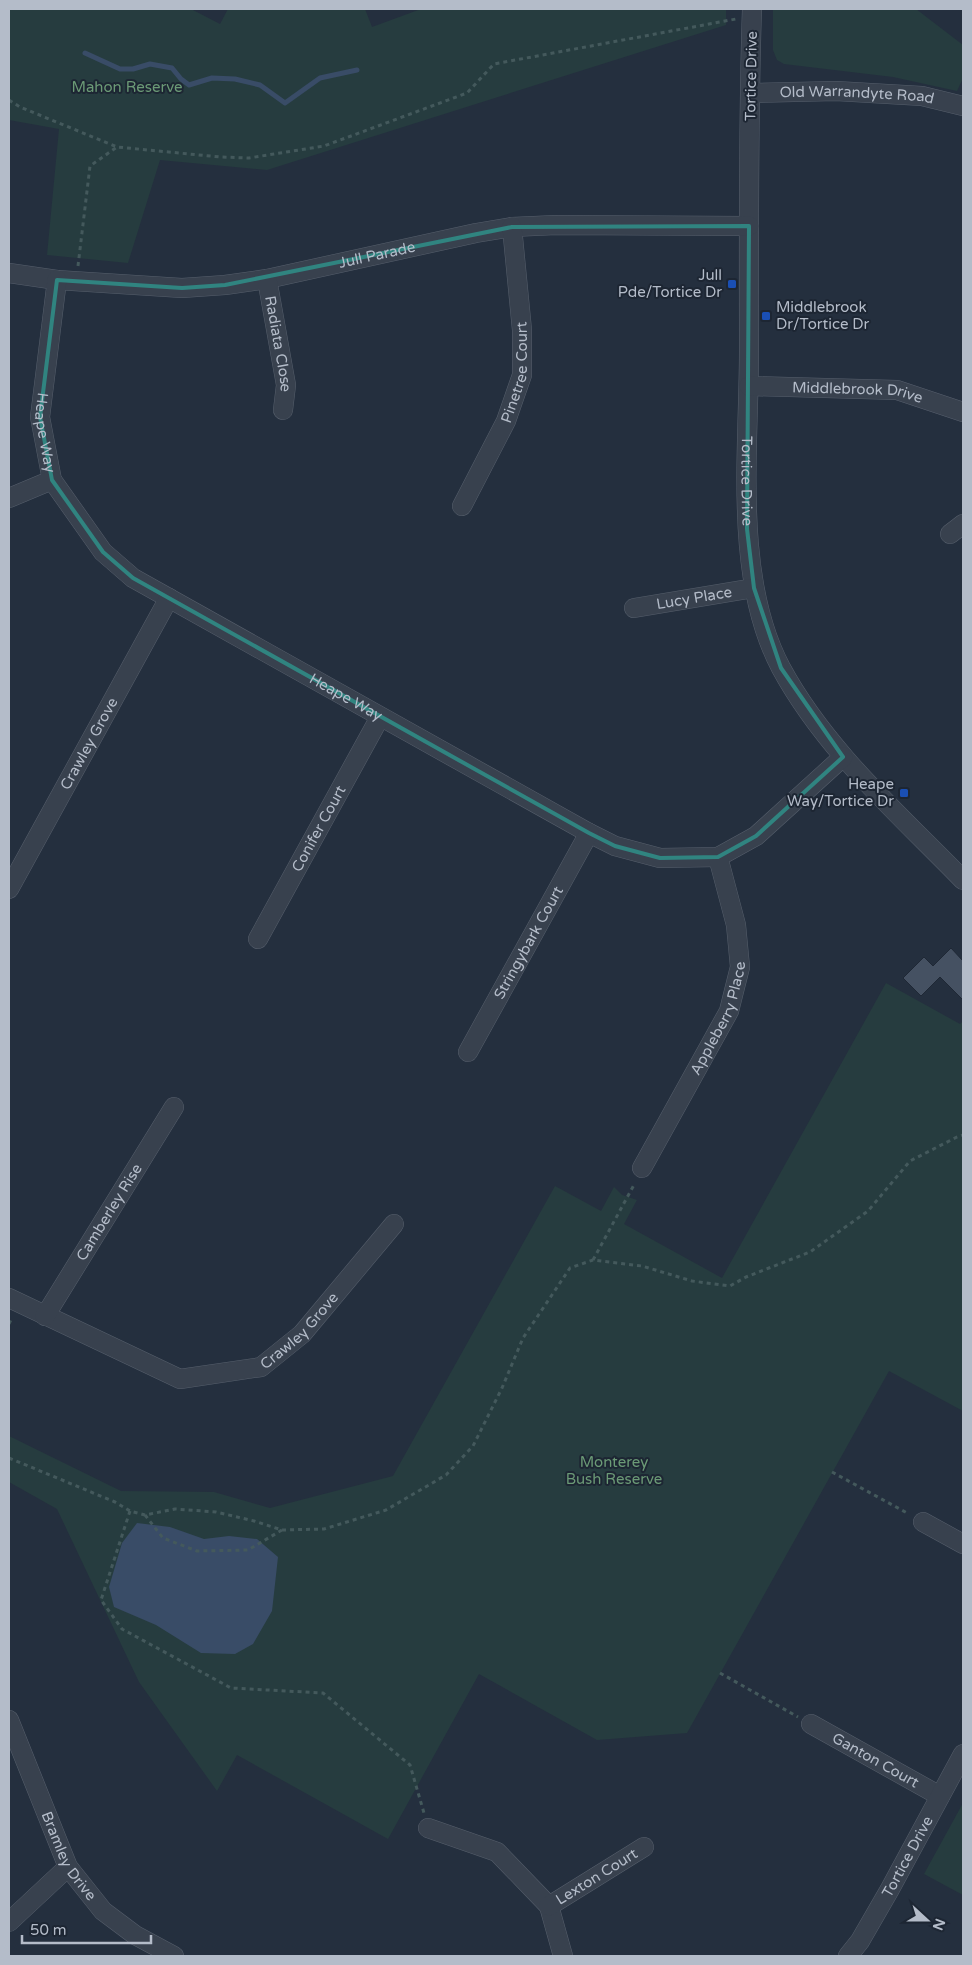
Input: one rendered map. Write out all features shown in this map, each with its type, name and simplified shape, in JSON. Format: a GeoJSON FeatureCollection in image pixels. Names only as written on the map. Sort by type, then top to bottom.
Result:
{"type":"FeatureCollection","features":[{"type":"Feature","properties":{"kind":"street","name":"Tortice Drive"},"geometry":{"type":"LineString","coordinates":[[752,12],[747,529],[754,588],[768,635],[781,668],[817,724],[843,757],[963,880]]}},
{"type":"Feature","properties":{"kind":"street","name":"Old Warrandyte Road"},"geometry":{"type":"LineString","coordinates":[[751,93],[836,91],[912,95],[963,106]]}},
{"type":"Feature","properties":{"kind":"street","name":"Jull Parade"},"geometry":{"type":"LineString","coordinates":[[9,273],[67,281],[182,288],[225,285],[267,279],[476,232],[512,227],[556,225],[749,226]]}},
{"type":"Feature","properties":{"kind":"street","name":"Pinetree Court"},"geometry":{"type":"LineString","coordinates":[[462,506],[506,421],[522,375],[522,330],[512,227]]}},
{"type":"Feature","properties":{"kind":"street","name":"Radiata Close"},"geometry":{"type":"LineString","coordinates":[[267,279],[286,385],[284,410]]}},
{"type":"Feature","properties":{"kind":"street","name":"Heape Way"},"geometry":{"type":"LineString","coordinates":[[67,281],[40,417],[52,480],[103,552],[132,578],[589,833],[615,846],[660,858],[718,857],[756,836],[843,757]]}},
{"type":"Feature","properties":{"kind":"street","name":"Middlebrook Drive"},"geometry":{"type":"LineString","coordinates":[[749,386],[897,390],[963,412]]}},
{"type":"Feature","properties":{"kind":"street"},"geometry":{"type":"LineString","coordinates":[[9,498],[52,480]]}},
{"type":"Feature","properties":{"kind":"street","name":"Lucy Place"},"geometry":{"type":"LineString","coordinates":[[634,608],[754,588]]}},
{"type":"Feature","properties":{"kind":"street","name":"Crawley Grove"},"geometry":{"type":"LineString","coordinates":[[9,889],[169,598]]}},
{"type":"Feature","properties":{"kind":"street","name":"Conifer Court"},"geometry":{"type":"LineString","coordinates":[[258,939],[380,717]]}},
{"type":"Feature","properties":{"kind":"street","name":"Stringybark Court"},"geometry":{"type":"LineString","coordinates":[[468,1052],[589,833]]}},
{"type":"Feature","properties":{"kind":"street","name":"Appleberry Place"},"geometry":{"type":"LineString","coordinates":[[642,1168],[730,1011],[740,967],[736,925],[718,857]]}},
{"type":"Feature","properties":{"kind":"street","name":"Camberley Rise"},"geometry":{"type":"LineString","coordinates":[[45,1316],[174,1107]]}},
{"type":"Feature","properties":{"kind":"street","name":"Crawley Grove"},"geometry":{"type":"LineString","coordinates":[[9,1298],[180,1378],[261,1367],[302,1334],[394,1224]]}},
{"type":"Feature","properties":{"kind":"street"},"geometry":{"type":"LineString","coordinates":[[923,1522],[963,1544]]}},
{"type":"Feature","properties":{"kind":"street","name":"Bramley Drive"},"geometry":{"type":"LineString","coordinates":[[9,1720],[68,1867],[103,1911],[135,1935],[174,1956]]}},
{"type":"Feature","properties":{"kind":"street","name":"Ganton Court"},"geometry":{"type":"LineString","coordinates":[[811,1724],[940,1796]]}},
{"type":"Feature","properties":{"kind":"street","name":"Tortice Drive"},"geometry":{"type":"LineString","coordinates":[[848,1956],[860,1941],[890,1889],[963,1754]]}},
{"type":"Feature","properties":{"kind":"street"},"geometry":{"type":"LineString","coordinates":[[428,1828],[497,1852],[549,1906],[563,1956]]}},
{"type":"Feature","properties":{"kind":"street","name":"Lexton Court"},"geometry":{"type":"LineString","coordinates":[[549,1906],[644,1846]]}},
{"type":"Feature","properties":{"kind":"street"},"geometry":{"type":"LineString","coordinates":[[9,1922],[68,1867]]}},
{"type":"Feature","properties":{"kind":"path"},"geometry":{"type":"LineString","coordinates":[[9,100],[20,107],[117,147],[249,158],[324,146],[467,93],[494,64],[752,12]]}},
{"type":"Feature","properties":{"kind":"path"},"geometry":{"type":"LineString","coordinates":[[67,281],[90,166],[117,147]]}},
{"type":"Feature","properties":{"kind":"path"},"geometry":{"type":"LineString","coordinates":[[9,1458],[115,1502],[130,1511],[146,1515],[175,1509],[216,1512],[254,1520],[282,1530],[324,1529],[386,1510],[446,1475],[473,1446],[502,1388],[523,1338],[570,1268],[593,1260],[642,1266],[692,1281],[730,1286],[746,1277],[810,1252],[868,1211],[910,1161],[963,1135]]}},
{"type":"Feature","properties":{"kind":"path"},"geometry":{"type":"LineString","coordinates":[[593,1260],[629,1196],[642,1168]]}},
{"type":"Feature","properties":{"kind":"path"},"geometry":{"type":"LineString","coordinates":[[832,1472],[923,1522]]}},
{"type":"Feature","properties":{"kind":"path"},"geometry":{"type":"LineString","coordinates":[[130,1511],[101,1600],[122,1628],[232,1688],[323,1693],[410,1765],[428,1828]]}},
{"type":"Feature","properties":{"kind":"path"},"geometry":{"type":"LineString","coordinates":[[146,1515],[163,1538],[197,1551],[248,1550],[282,1530]]}},
{"type":"Feature","properties":{"kind":"path"},"geometry":{"type":"LineString","coordinates":[[720,1673],[811,1724]]}},
{"type":"Feature","properties":{"kind":"highlighted area"},"geometry":{"type":"Polygon","coordinates":[[[749,226],[747,529],[754,588],[781,668],[843,757],[756,836],[718,857],[660,858],[615,846],[589,833],[133,578],[103,552],[52,480],[40,417],[57,280],[182,288],[225,285],[512,227],[749,226]]]}},
{"type":"Feature","properties":{"kind":"green space","name":"Mahon Reserve"},"geometry":{"type":"Polygon","coordinates":[[[9,9],[191,9],[220,24],[228,9],[365,9],[372,27],[421,9],[726,9],[726,25],[267,170],[160,160],[128,263],[47,255],[59,129],[9,120],[9,9]]]}},
{"type":"Feature","properties":{"kind":"green space"},"geometry":{"type":"Polygon","coordinates":[[[773,9],[916,9],[963,45],[963,78],[957,91],[893,77],[784,64],[777,60],[773,50],[773,9]]]}},
{"type":"Feature","properties":{"kind":"green space","name":"Monterey Bush Reserve"},"geometry":{"type":"Polygon","coordinates":[[[886,983],[960,1024],[963,1021],[963,1411],[889,1371],[687,1733],[597,1740],[479,1674],[388,1839],[237,1755],[217,1791],[139,1682],[57,1509],[9,1482],[9,1436],[121,1491],[214,1492],[270,1508],[393,1476],[555,1186],[601,1211],[614,1187],[622,1195],[637,1200],[624,1224],[722,1278],[886,983]]]}},
{"type":"Feature","properties":{"kind":"green space"},"geometry":{"type":"Polygon","coordinates":[[[963,1803],[963,1895],[924,1874],[963,1803]]]}},
{"type":"Feature","properties":{"kind":"water"},"geometry":{"type":"Polygon","coordinates":[[[137,1523],[170,1527],[204,1539],[229,1536],[257,1539],[278,1557],[272,1611],[253,1644],[235,1654],[201,1653],[156,1625],[114,1607],[109,1587],[122,1543],[137,1523]]]}},
{"type":"Feature","properties":{"kind":"building"},"geometry":{"type":"Polygon","coordinates":[[[951,948],[963,961],[963,1000],[940,977],[921,996],[903,978],[924,957],[933,966],[951,948]]]}},
{"type":"Feature","properties":{"kind":"waterway"},"geometry":{"type":"LineString","coordinates":[[85,53],[120,69],[133,69],[150,64],[172,68],[189,85],[212,78],[235,79],[260,85],[285,103],[320,78],[357,70]]}},
{"type":"Feature","properties":{"kind":"place","name":"Jull Pde/Tortice Dr"},"geometry":{"type":"Point","coordinates":[732,284]}},
{"type":"Feature","properties":{"kind":"place","name":"Middlebrook Dr/Tortice Dr"},"geometry":{"type":"Point","coordinates":[766,316]}},
{"type":"Feature","properties":{"kind":"place","name":"Heape Way/Tortice Dr"},"geometry":{"type":"Point","coordinates":[904,793]}}]}
